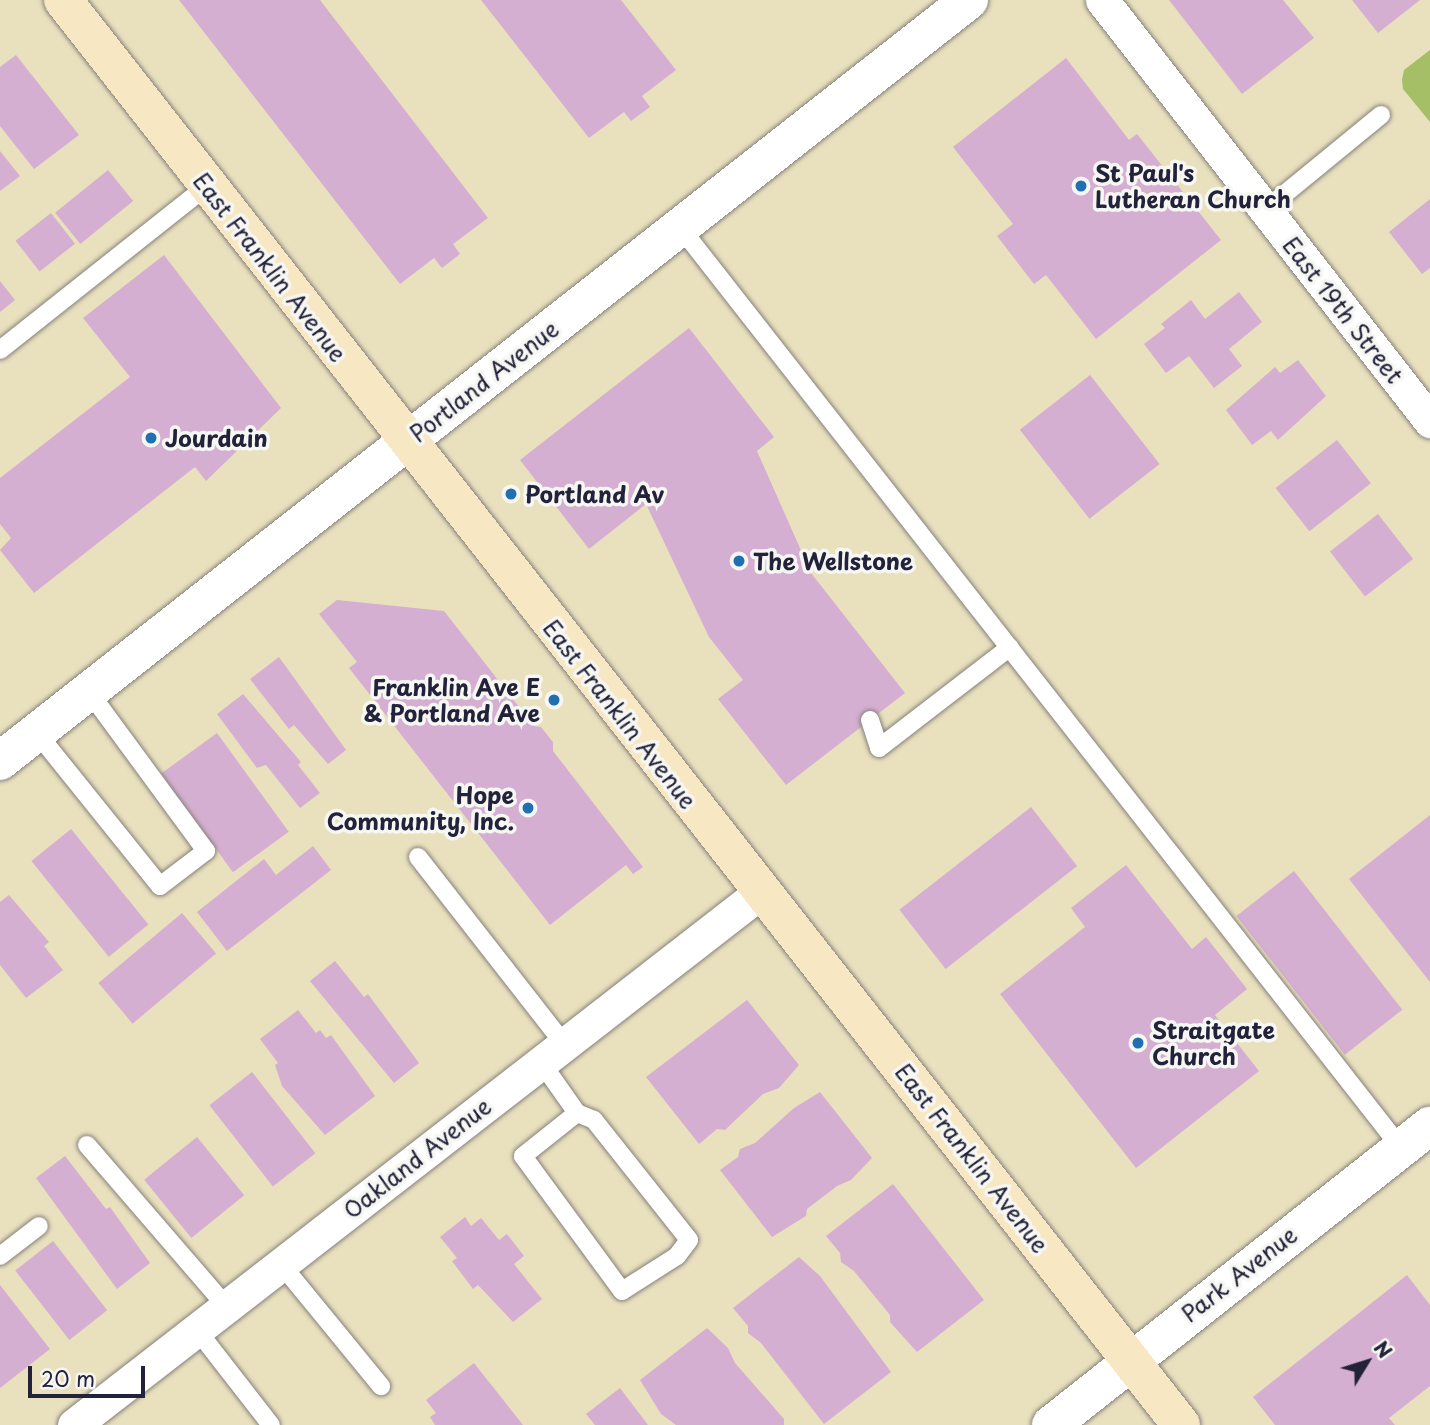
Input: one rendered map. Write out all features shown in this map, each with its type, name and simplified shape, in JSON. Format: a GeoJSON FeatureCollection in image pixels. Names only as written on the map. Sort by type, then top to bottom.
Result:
{"type":"FeatureCollection","features":[{"type":"Feature","properties":{"kind":"main road","name":"East Franklin Avenue"},"geometry":{"type":"LineString","coordinates":[[62,0],[406,442],[1181,1425]]}},
{"type":"Feature","properties":{"kind":"street","name":"Portland Avenue"},"geometry":{"type":"LineString","coordinates":[[0,761],[969,0]]}},
{"type":"Feature","properties":{"kind":"street","name":"East 19th Street"},"geometry":{"type":"LineString","coordinates":[[1102,0],[1430,421]]}},
{"type":"Feature","properties":{"kind":"street","name":"Oakland Avenue"},"geometry":{"type":"LineString","coordinates":[[92,1420],[197,1330],[761,892]]}},
{"type":"Feature","properties":{"kind":"street","name":"Park Avenue"},"geometry":{"type":"LineString","coordinates":[[1051,1425],[1416,1137]]}},
{"type":"Feature","properties":{"kind":"lane"},"geometry":{"type":"LineString","coordinates":[[1265,210],[1381,115]]}},
{"type":"Feature","properties":{"kind":"lane"},"geometry":{"type":"LineString","coordinates":[[0,350],[207,186]]}},
{"type":"Feature","properties":{"kind":"lane"},"geometry":{"type":"LineString","coordinates":[[680,227],[1010,647],[1416,1137]]}},
{"type":"Feature","properties":{"kind":"lane"},"geometry":{"type":"LineString","coordinates":[[870,720],[879,748],[1010,647]]}},
{"type":"Feature","properties":{"kind":"lane"},"geometry":{"type":"LineString","coordinates":[[37,733],[160,886],[206,851],[89,692]]}},
{"type":"Feature","properties":{"kind":"lane"},"geometry":{"type":"LineString","coordinates":[[418,857],[552,1053],[578,1113],[594,1120],[689,1240],[677,1256],[622,1291],[523,1156],[578,1113]]}},
{"type":"Feature","properties":{"kind":"lane"},"geometry":{"type":"LineString","coordinates":[[87,1145],[119,1188],[227,1307]]}},
{"type":"Feature","properties":{"kind":"lane"},"geometry":{"type":"LineString","coordinates":[[0,1256],[39,1226]]}},
{"type":"Feature","properties":{"kind":"lane"},"geometry":{"type":"LineString","coordinates":[[281,1264],[381,1387]]}},
{"type":"Feature","properties":{"kind":"lane"},"geometry":{"type":"LineString","coordinates":[[197,1330],[271,1425]]}},
{"type":"Feature","properties":{"kind":"green space"},"geometry":{"type":"Polygon","coordinates":[[[1430,50],[1430,122],[1403,89],[1402,80],[1404,70],[1430,50]]]}},
{"type":"Feature","properties":{"kind":"building"},"geometry":{"type":"Polygon","coordinates":[[[179,0],[320,0],[488,218],[453,244],[460,254],[442,268],[434,258],[400,284],[179,0]]]}},
{"type":"Feature","properties":{"kind":"building"},"geometry":{"type":"Polygon","coordinates":[[[481,0],[621,0],[676,70],[642,96],[650,107],[631,121],[624,112],[589,138],[481,0]]]}},
{"type":"Feature","properties":{"kind":"building"},"geometry":{"type":"Polygon","coordinates":[[[1169,0],[1283,0],[1314,38],[1242,94],[1169,0]]]}},
{"type":"Feature","properties":{"kind":"building"},"geometry":{"type":"Polygon","coordinates":[[[1352,0],[1420,0],[1378,33],[1352,0]]]}},
{"type":"Feature","properties":{"kind":"building"},"geometry":{"type":"Polygon","coordinates":[[[16,55],[79,135],[34,169],[0,126],[0,67],[16,55]]]}},
{"type":"Feature","properties":{"kind":"building","name":"St Paul's Lutheran Church"},"geometry":{"type":"Polygon","coordinates":[[[1066,58],[1129,140],[1137,134],[1221,240],[1096,339],[1046,275],[1034,284],[997,236],[1013,224],[953,147],[1066,58]]]}},
{"type":"Feature","properties":{"kind":"building"},"geometry":{"type":"Polygon","coordinates":[[[0,151],[20,176],[0,191],[0,151]]]}},
{"type":"Feature","properties":{"kind":"building"},"geometry":{"type":"Polygon","coordinates":[[[108,170],[133,201],[80,244],[55,213],[108,170]]]}},
{"type":"Feature","properties":{"kind":"building"},"geometry":{"type":"Polygon","coordinates":[[[1430,199],[1430,268],[1422,274],[1389,232],[1430,199]]]}},
{"type":"Feature","properties":{"kind":"building"},"geometry":{"type":"Polygon","coordinates":[[[51,213],[75,244],[40,271],[16,241],[51,213]]]}},
{"type":"Feature","properties":{"kind":"building","name":"Jourdain"},"geometry":{"type":"Polygon","coordinates":[[[164,255],[281,408],[206,481],[195,467],[34,593],[0,550],[11,538],[0,524],[0,478],[130,377],[83,318],[164,255]]]}},
{"type":"Feature","properties":{"kind":"building"},"geometry":{"type":"Polygon","coordinates":[[[0,281],[15,300],[0,312],[0,281]]]}},
{"type":"Feature","properties":{"kind":"building"},"geometry":{"type":"Polygon","coordinates":[[[1239,292],[1262,322],[1229,349],[1242,366],[1214,388],[1189,356],[1166,373],[1144,344],[1165,328],[1161,324],[1191,300],[1205,319],[1239,292]]]}},
{"type":"Feature","properties":{"kind":"building","name":"The Wellstone"},"geometry":{"type":"Polygon","coordinates":[[[689,328],[774,437],[757,451],[811,573],[905,693],[786,785],[718,699],[743,680],[709,637],[646,504],[589,549],[520,460],[689,328]]]}},
{"type":"Feature","properties":{"kind":"building"},"geometry":{"type":"Polygon","coordinates":[[[1298,360],[1326,396],[1278,440],[1271,431],[1252,445],[1226,410],[1275,367],[1280,373],[1298,360]]]}},
{"type":"Feature","properties":{"kind":"building"},"geometry":{"type":"Polygon","coordinates":[[[1090,375],[1160,464],[1089,519],[1020,430],[1090,375]]]}},
{"type":"Feature","properties":{"kind":"building"},"geometry":{"type":"Polygon","coordinates":[[[1337,440],[1371,483],[1309,531],[1276,488],[1337,440]]]}},
{"type":"Feature","properties":{"kind":"building"},"geometry":{"type":"Polygon","coordinates":[[[1378,514],[1413,559],[1365,596],[1330,552],[1378,514]]]}},
{"type":"Feature","properties":{"kind":"building","name":"Hope Community, Inc."},"geometry":{"type":"Polygon","coordinates":[[[337,600],[444,611],[534,726],[541,727],[553,742],[553,751],[643,867],[633,874],[626,865],[550,925],[349,668],[357,662],[319,614],[337,600]]]}},
{"type":"Feature","properties":{"kind":"building"},"geometry":{"type":"Polygon","coordinates":[[[279,657],[346,750],[328,764],[294,725],[289,729],[250,679],[279,657]]]}},
{"type":"Feature","properties":{"kind":"building"},"geometry":{"type":"Polygon","coordinates":[[[243,694],[301,762],[298,765],[320,793],[300,808],[266,765],[257,768],[217,714],[243,694]]]}},
{"type":"Feature","properties":{"kind":"building"},"geometry":{"type":"Polygon","coordinates":[[[217,733],[289,832],[233,872],[161,774],[217,733]]]}},
{"type":"Feature","properties":{"kind":"building"},"geometry":{"type":"Polygon","coordinates":[[[1031,807],[1077,866],[946,969],[899,910],[1031,807]]]}},
{"type":"Feature","properties":{"kind":"building"},"geometry":{"type":"Polygon","coordinates":[[[1430,815],[1430,982],[1349,879],[1430,815]]]}},
{"type":"Feature","properties":{"kind":"building"},"geometry":{"type":"Polygon","coordinates":[[[71,829],[148,925],[109,957],[31,861],[71,829]]]}},
{"type":"Feature","properties":{"kind":"building"},"geometry":{"type":"Polygon","coordinates":[[[313,846],[331,870],[227,951],[197,912],[264,859],[276,875],[313,846]]]}},
{"type":"Feature","properties":{"kind":"building","name":"Straitgate Church"},"geometry":{"type":"Polygon","coordinates":[[[1126,865],[1192,949],[1206,937],[1247,989],[1215,1015],[1259,1071],[1136,1168],[1000,994],[1085,927],[1071,908],[1126,865]]]}},
{"type":"Feature","properties":{"kind":"building"},"geometry":{"type":"Polygon","coordinates":[[[1294,871],[1402,1010],[1345,1055],[1236,916],[1294,871]]]}},
{"type":"Feature","properties":{"kind":"building"},"geometry":{"type":"Polygon","coordinates":[[[9,895],[49,942],[44,946],[63,970],[26,998],[0,965],[0,902],[9,895]]]}},
{"type":"Feature","properties":{"kind":"building"},"geometry":{"type":"Polygon","coordinates":[[[182,913],[216,954],[133,1024],[99,983],[182,913]]]}},
{"type":"Feature","properties":{"kind":"building"},"geometry":{"type":"Polygon","coordinates":[[[335,961],[364,997],[368,994],[419,1063],[394,1083],[310,981],[335,961]]]}},
{"type":"Feature","properties":{"kind":"building"},"geometry":{"type":"Polygon","coordinates":[[[747,1000],[799,1065],[779,1088],[763,1094],[725,1130],[717,1129],[699,1144],[646,1077],[747,1000]]]}},
{"type":"Feature","properties":{"kind":"building"},"geometry":{"type":"Polygon","coordinates":[[[298,1010],[316,1033],[320,1030],[326,1038],[331,1035],[375,1096],[325,1135],[282,1086],[275,1065],[278,1063],[260,1039],[298,1010]]]}},
{"type":"Feature","properties":{"kind":"building"},"geometry":{"type":"Polygon","coordinates":[[[252,1072],[315,1153],[273,1186],[209,1105],[252,1072]]]}},
{"type":"Feature","properties":{"kind":"building"},"geometry":{"type":"Polygon","coordinates":[[[820,1092],[872,1158],[851,1180],[837,1186],[807,1209],[806,1216],[772,1237],[720,1170],[738,1157],[740,1149],[755,1143],[794,1108],[820,1092]]]}},
{"type":"Feature","properties":{"kind":"building"},"geometry":{"type":"Polygon","coordinates":[[[197,1137],[244,1195],[191,1238],[144,1180],[197,1137]]]}},
{"type":"Feature","properties":{"kind":"building"},"geometry":{"type":"Polygon","coordinates":[[[65,1156],[106,1209],[110,1207],[150,1263],[117,1289],[36,1178],[65,1156]]]}},
{"type":"Feature","properties":{"kind":"building"},"geometry":{"type":"Polygon","coordinates":[[[893,1184],[984,1300],[917,1352],[890,1322],[890,1315],[854,1271],[841,1262],[840,1253],[826,1236],[893,1184]]]}},
{"type":"Feature","properties":{"kind":"building"},"geometry":{"type":"Polygon","coordinates":[[[465,1217],[471,1226],[481,1218],[499,1240],[507,1234],[524,1256],[514,1264],[542,1299],[513,1322],[478,1285],[473,1289],[452,1261],[457,1258],[440,1237],[465,1217]]]}},
{"type":"Feature","properties":{"kind":"building"},"geometry":{"type":"Polygon","coordinates":[[[53,1241],[107,1310],[69,1340],[15,1271],[53,1241]]]}},
{"type":"Feature","properties":{"kind":"building"},"geometry":{"type":"Polygon","coordinates":[[[799,1257],[820,1276],[891,1372],[824,1424],[761,1343],[748,1333],[748,1326],[733,1308],[799,1257]]]}},
{"type":"Feature","properties":{"kind":"building"},"geometry":{"type":"Polygon","coordinates":[[[1407,1275],[1430,1305],[1430,1386],[1389,1418],[1395,1425],[1275,1425],[1253,1397],[1407,1275]]]}},
{"type":"Feature","properties":{"kind":"building"},"geometry":{"type":"Polygon","coordinates":[[[0,1285],[50,1349],[0,1388],[0,1285]]]}},
{"type":"Feature","properties":{"kind":"building"},"geometry":{"type":"Polygon","coordinates":[[[707,1328],[728,1348],[735,1363],[784,1419],[784,1425],[676,1425],[661,1414],[640,1380],[707,1328]]]}},
{"type":"Feature","properties":{"kind":"building"},"geometry":{"type":"Polygon","coordinates":[[[474,1363],[523,1425],[435,1425],[430,1417],[436,1413],[426,1400],[474,1363]]]}},
{"type":"Feature","properties":{"kind":"building"},"geometry":{"type":"Polygon","coordinates":[[[620,1388],[648,1425],[595,1425],[586,1414],[620,1388]]]}},
{"type":"Feature","properties":{"kind":"place","name":"St Paul's Lutheran Church"},"geometry":{"type":"Point","coordinates":[1081,186]}},
{"type":"Feature","properties":{"kind":"place","name":"Jourdain"},"geometry":{"type":"Point","coordinates":[151,438]}},
{"type":"Feature","properties":{"kind":"place","name":"Portland Av"},"geometry":{"type":"Point","coordinates":[511,494]}},
{"type":"Feature","properties":{"kind":"place","name":"The Wellstone"},"geometry":{"type":"Point","coordinates":[739,561]}},
{"type":"Feature","properties":{"kind":"place","name":"Franklin Ave E & Portland Ave"},"geometry":{"type":"Point","coordinates":[554,700]}},
{"type":"Feature","properties":{"kind":"place","name":"Hope Community, Inc."},"geometry":{"type":"Point","coordinates":[528,808]}},
{"type":"Feature","properties":{"kind":"place","name":"Straitgate Church"},"geometry":{"type":"Point","coordinates":[1138,1043]}}]}
